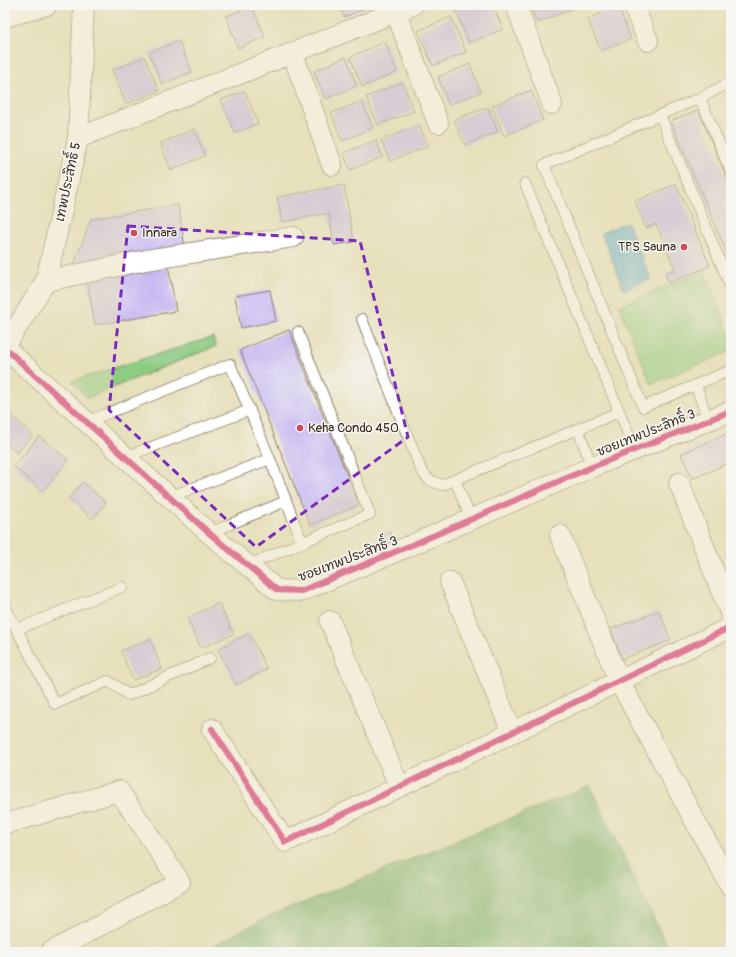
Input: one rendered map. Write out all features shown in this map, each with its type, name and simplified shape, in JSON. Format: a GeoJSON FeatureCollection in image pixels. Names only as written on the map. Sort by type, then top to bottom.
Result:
{"type":"FeatureCollection","features":[{"type":"Feature","properties":{"kind":"street"},"geometry":{"type":"LineString","coordinates":[[5,17],[47,5]]}},
{"type":"Feature","properties":{"kind":"street","name":"เทพประสิทธิ์ 5"},"geometry":{"type":"LineString","coordinates":[[5,347],[46,281],[78,138],[84,5]]}},
{"type":"Feature","properties":{"kind":"street"},"geometry":{"type":"LineString","coordinates":[[516,5],[552,104]]}},
{"type":"Feature","properties":{"kind":"street"},"geometry":{"type":"LineString","coordinates":[[633,5],[648,41]]}},
{"type":"Feature","properties":{"kind":"street"},"geometry":{"type":"LineString","coordinates":[[78,138],[293,54],[405,8],[438,122]]}},
{"type":"Feature","properties":{"kind":"street"},"geometry":{"type":"LineString","coordinates":[[293,54],[332,165]]}},
{"type":"Feature","properties":{"kind":"street"},"geometry":{"type":"LineString","coordinates":[[46,281],[146,260],[293,237]]}},
{"type":"Feature","properties":{"kind":"street","name":"ซอยเทพประสิทธิ์ 3"},"geometry":{"type":"LineString","coordinates":[[5,347],[209,533],[246,566],[277,590],[301,591],[471,520],[592,467],[731,411]]}},
{"type":"Feature","properties":{"kind":"street"},"geometry":{"type":"LineString","coordinates":[[679,483],[731,615]]}},
{"type":"Feature","properties":{"kind":"street"},"geometry":{"type":"LineString","coordinates":[[560,535],[619,681],[731,888]]}},
{"type":"Feature","properties":{"kind":"street"},"geometry":{"type":"LineString","coordinates":[[450,582],[512,732]]}},
{"type":"Feature","properties":{"kind":"street"},"geometry":{"type":"LineString","coordinates":[[330,621],[399,786]]}},
{"type":"Feature","properties":{"kind":"street"},"geometry":{"type":"LineString","coordinates":[[212,729],[285,842],[731,627]]}},
{"type":"Feature","properties":{"kind":"street"},"geometry":{"type":"LineString","coordinates":[[5,824],[119,791],[180,882],[52,952]]}},
{"type":"Feature","properties":{"kind":"lane"},"geometry":{"type":"LineString","coordinates":[[731,82],[700,98],[544,165],[643,407],[731,370]]}},
{"type":"Feature","properties":{"kind":"lane"},"geometry":{"type":"LineString","coordinates":[[700,98],[731,172]]}},
{"type":"Feature","properties":{"kind":"lane"},"geometry":{"type":"LineString","coordinates":[[660,115],[731,288]]}},
{"type":"Feature","properties":{"kind":"lane"},"geometry":{"type":"LineString","coordinates":[[525,183],[635,450]]}},
{"type":"Feature","properties":{"kind":"lane"},"geometry":{"type":"LineString","coordinates":[[362,319],[421,470],[429,480],[442,486],[619,412]]}},
{"type":"Feature","properties":{"kind":"lane"},"geometry":{"type":"LineString","coordinates":[[246,566],[370,514],[298,332]]}},
{"type":"Feature","properties":{"kind":"lane"},"geometry":{"type":"LineString","coordinates":[[86,422],[230,364],[270,459],[302,542]]}},
{"type":"Feature","properties":{"kind":"lane"},"geometry":{"type":"LineString","coordinates":[[696,386],[708,420]]}},
{"type":"Feature","properties":{"kind":"lane"},"geometry":{"type":"LineString","coordinates":[[125,457],[250,410]]}},
{"type":"Feature","properties":{"kind":"lane"},"geometry":{"type":"LineString","coordinates":[[578,429],[592,467]]}},
{"type":"Feature","properties":{"kind":"lane"},"geometry":{"type":"LineString","coordinates":[[169,497],[270,459]]}},
{"type":"Feature","properties":{"kind":"lane"},"geometry":{"type":"LineString","coordinates":[[455,480],[471,520]]}},
{"type":"Feature","properties":{"kind":"lane"},"geometry":{"type":"LineString","coordinates":[[209,533],[286,501]]}},
{"type":"Feature","properties":{"kind":"lane"},"geometry":{"type":"LineString","coordinates":[[17,629],[122,587]]}},
{"type":"Feature","properties":{"kind":"lane"},"geometry":{"type":"LineString","coordinates":[[5,606],[55,704],[108,681],[129,695],[210,658]]}},
{"type":"Feature","properties":{"kind":"highlighted area"},"geometry":{"type":"Polygon","coordinates":[[[128,226],[360,241],[408,437],[256,547],[109,410],[128,226]]]}},
{"type":"Feature","properties":{"kind":"green space"},"geometry":{"type":"Polygon","coordinates":[[[704,271],[731,337],[731,351],[651,384],[619,306],[704,271]]]}},
{"type":"Feature","properties":{"kind":"green space"},"geometry":{"type":"Polygon","coordinates":[[[213,337],[216,346],[87,398],[72,381],[213,337]]]}},
{"type":"Feature","properties":{"kind":"green space"},"geometry":{"type":"Polygon","coordinates":[[[590,786],[670,952],[202,952],[263,919],[590,786]]]}},
{"type":"Feature","properties":{"kind":"water"},"geometry":{"type":"Polygon","coordinates":[[[627,222],[651,279],[624,290],[601,233],[627,222]]]}},
{"type":"Feature","properties":{"kind":"building"},"geometry":{"type":"Polygon","coordinates":[[[339,5],[373,5],[344,17],[339,5]]]}},
{"type":"Feature","properties":{"kind":"building"},"geometry":{"type":"Polygon","coordinates":[[[461,5],[493,5],[503,29],[469,43],[455,8],[461,5]]]}},
{"type":"Feature","properties":{"kind":"building"},"geometry":{"type":"Polygon","coordinates":[[[530,5],[575,5],[576,7],[537,23],[530,5]]]}},
{"type":"Feature","properties":{"kind":"building"},"geometry":{"type":"Polygon","coordinates":[[[252,6],[265,37],[238,48],[226,16],[252,6]]]}},
{"type":"Feature","properties":{"kind":"building"},"geometry":{"type":"Polygon","coordinates":[[[618,6],[631,39],[601,51],[588,19],[618,6]]]}},
{"type":"Feature","properties":{"kind":"building"},"geometry":{"type":"Polygon","coordinates":[[[451,17],[466,52],[433,66],[418,31],[451,17]]]}},
{"type":"Feature","properties":{"kind":"building"},"geometry":{"type":"Polygon","coordinates":[[[179,41],[192,72],[162,84],[149,53],[179,41]]]}},
{"type":"Feature","properties":{"kind":"building"},"geometry":{"type":"Polygon","coordinates":[[[385,42],[397,72],[362,87],[350,57],[385,42]]]}},
{"type":"Feature","properties":{"kind":"building"},"geometry":{"type":"Polygon","coordinates":[[[145,57],[159,91],[126,104],[112,70],[145,57]]]}},
{"type":"Feature","properties":{"kind":"building"},"geometry":{"type":"Polygon","coordinates":[[[346,57],[357,86],[325,99],[314,71],[346,57]]]}},
{"type":"Feature","properties":{"kind":"building"},"geometry":{"type":"Polygon","coordinates":[[[470,64],[481,92],[449,105],[438,77],[470,64]]]}},
{"type":"Feature","properties":{"kind":"building"},"geometry":{"type":"Polygon","coordinates":[[[402,82],[414,111],[378,125],[366,97],[402,82]]]}},
{"type":"Feature","properties":{"kind":"building"},"geometry":{"type":"Polygon","coordinates":[[[531,90],[543,120],[504,136],[492,106],[531,90]]]}},
{"type":"Feature","properties":{"kind":"building"},"geometry":{"type":"Polygon","coordinates":[[[245,91],[258,123],[235,133],[221,100],[245,91]]]}},
{"type":"Feature","properties":{"kind":"building"},"geometry":{"type":"Polygon","coordinates":[[[362,101],[373,128],[342,141],[331,113],[362,101]]]}},
{"type":"Feature","properties":{"kind":"building"},"geometry":{"type":"Polygon","coordinates":[[[488,107],[498,132],[465,145],[454,120],[488,107]]]}},
{"type":"Feature","properties":{"kind":"building"},"geometry":{"type":"Polygon","coordinates":[[[698,110],[731,188],[731,263],[671,121],[698,110]]]}},
{"type":"Feature","properties":{"kind":"building"},"geometry":{"type":"Polygon","coordinates":[[[419,125],[428,146],[390,161],[381,140],[419,125]]]}},
{"type":"Feature","properties":{"kind":"building"},"geometry":{"type":"Polygon","coordinates":[[[194,129],[205,156],[171,170],[160,143],[194,129]]]}},
{"type":"Feature","properties":{"kind":"building"},"geometry":{"type":"Polygon","coordinates":[[[376,140],[383,157],[350,170],[343,153],[376,140]]]}},
{"type":"Feature","properties":{"kind":"building","name":"TPS Sauna"},"geometry":{"type":"Polygon","coordinates":[[[676,184],[710,266],[669,283],[665,274],[675,269],[656,224],[646,228],[635,201],[676,184]]]}},
{"type":"Feature","properties":{"kind":"building"},"geometry":{"type":"Polygon","coordinates":[[[344,185],[354,242],[334,245],[329,213],[282,222],[277,197],[344,185]]]}},
{"type":"Feature","properties":{"kind":"building","name":"Innara"},"geometry":{"type":"Polygon","coordinates":[[[178,205],[185,247],[74,265],[91,219],[178,205]]]}},
{"type":"Feature","properties":{"kind":"building"},"geometry":{"type":"Polygon","coordinates":[[[168,265],[176,311],[95,325],[87,280],[168,265]]]}},
{"type":"Feature","properties":{"kind":"building"},"geometry":{"type":"Polygon","coordinates":[[[270,290],[276,321],[241,328],[235,296],[270,290]]]}},
{"type":"Feature","properties":{"kind":"building","name":"Keha Condo 450"},"geometry":{"type":"Polygon","coordinates":[[[289,330],[359,505],[310,525],[240,350],[289,330]]]}},
{"type":"Feature","properties":{"kind":"building"},"geometry":{"type":"Polygon","coordinates":[[[5,409],[33,435],[17,453],[5,442],[5,409]]]}},
{"type":"Feature","properties":{"kind":"building"},"geometry":{"type":"Polygon","coordinates":[[[731,432],[731,462],[692,479],[681,454],[731,432]]]}},
{"type":"Feature","properties":{"kind":"building"},"geometry":{"type":"Polygon","coordinates":[[[39,436],[68,460],[43,491],[14,467],[39,436]]]}},
{"type":"Feature","properties":{"kind":"building"},"geometry":{"type":"Polygon","coordinates":[[[83,482],[106,503],[92,519],[69,498],[83,482]]]}},
{"type":"Feature","properties":{"kind":"building"},"geometry":{"type":"Polygon","coordinates":[[[390,531],[392,538],[386,541],[384,534],[390,531]]]}},
{"type":"Feature","properties":{"kind":"building"},"geometry":{"type":"Polygon","coordinates":[[[219,603],[233,634],[201,648],[187,618],[219,603]]]}},
{"type":"Feature","properties":{"kind":"building"},"geometry":{"type":"Polygon","coordinates":[[[659,611],[671,640],[622,659],[611,629],[659,611]]]}},
{"type":"Feature","properties":{"kind":"building"},"geometry":{"type":"Polygon","coordinates":[[[249,633],[267,669],[236,685],[218,649],[249,633]]]}},
{"type":"Feature","properties":{"kind":"building"},"geometry":{"type":"Polygon","coordinates":[[[150,639],[162,669],[133,680],[121,651],[150,639]]]}},
{"type":"Feature","properties":{"kind":"cycle path"},"geometry":{"type":"LineString","coordinates":[[5,348],[209,533],[277,590],[301,591],[592,467],[731,411]]}},
{"type":"Feature","properties":{"kind":"cycle path"},"geometry":{"type":"LineString","coordinates":[[212,729],[285,842],[731,627]]}},
{"type":"Feature","properties":{"kind":"place","name":"Innara"},"geometry":{"type":"Point","coordinates":[134,233]}},
{"type":"Feature","properties":{"kind":"place","name":"TPS Sauna"},"geometry":{"type":"Point","coordinates":[684,247]}},
{"type":"Feature","properties":{"kind":"place","name":"Keha Condo 450"},"geometry":{"type":"Point","coordinates":[300,428]}}]}
